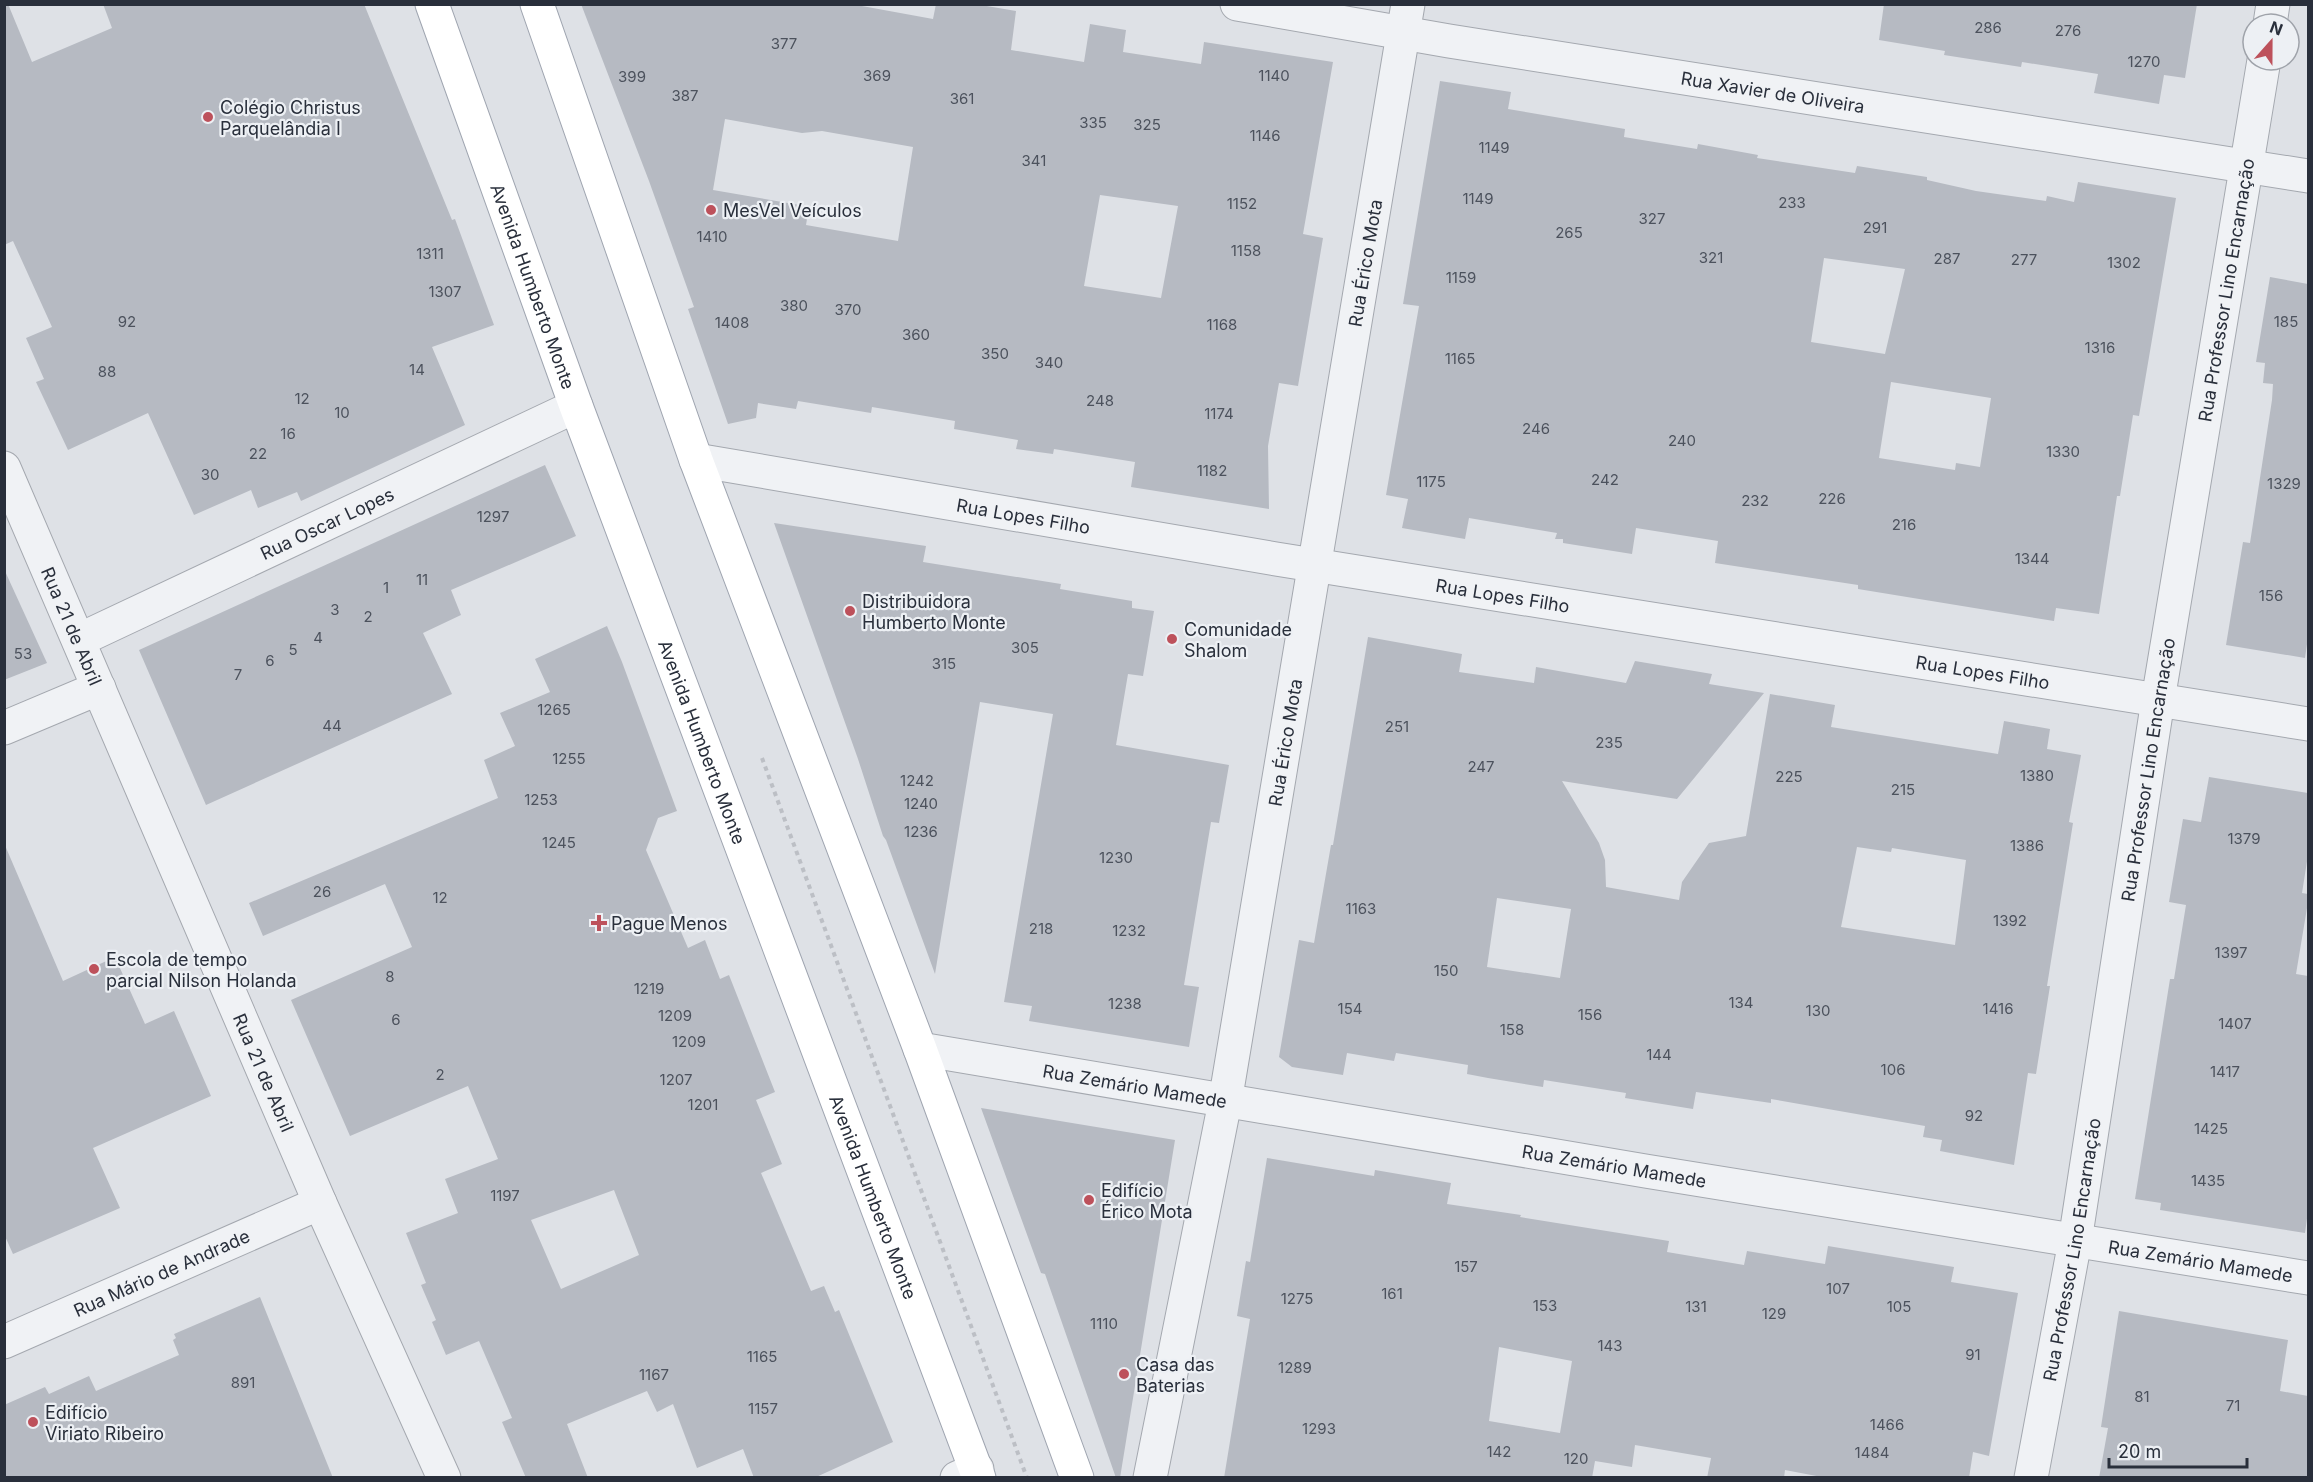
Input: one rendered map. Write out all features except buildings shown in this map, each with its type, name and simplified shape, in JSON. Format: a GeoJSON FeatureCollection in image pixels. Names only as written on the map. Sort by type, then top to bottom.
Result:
{"type":"FeatureCollection","features":[{"type":"Feature","properties":{"kind":"main road","name":"Avenida Humberto Monte"},"geometry":{"type":"LineString","coordinates":[[432,4],[576,406],[971,1475]]}},
{"type":"Feature","properties":{"kind":"main road"},"geometry":{"type":"LineString","coordinates":[[537,4],[696,460],[920,1049],[1077,1478]]}},
{"type":"Feature","properties":{"kind":"street","name":"Rua Xavier de Oliveira"},"geometry":{"type":"LineString","coordinates":[[1237,4],[1405,19],[2308,176]]}},
{"type":"Feature","properties":{"kind":"street","name":"Rua Érico Mota"},"geometry":{"type":"LineString","coordinates":[[1150,1478],[1225,1102],[1405,19]]}},
{"type":"Feature","properties":{"kind":"street","name":"Rua Professor Lino Encarnação"},"geometry":{"type":"LineString","coordinates":[[2031,1478],[2075,1241],[2158,700],[2262,72]]}},
{"type":"Feature","properties":{"kind":"street","name":"Rua Oscar Lopes"},"geometry":{"type":"LineString","coordinates":[[79,640],[576,406]]}},
{"type":"Feature","properties":{"kind":"street","name":"Rua Lopes Filho"},"geometry":{"type":"LineString","coordinates":[[696,460],[1313,564],[2308,724]]}},
{"type":"Feature","properties":{"kind":"street","name":"Rua 21 de Abril"},"geometry":{"type":"LineString","coordinates":[[4,468],[320,1203],[444,1478]]}},
{"type":"Feature","properties":{"kind":"street"},"geometry":{"type":"LineString","coordinates":[[4,728],[99,688]]}},
{"type":"Feature","properties":{"kind":"street","name":"Rua Zemário Mamede"},"geometry":{"type":"LineString","coordinates":[[920,1049],[1225,1102],[2308,1278]]}},
{"type":"Feature","properties":{"kind":"street","name":"Rua Mário de Andrade"},"geometry":{"type":"LineString","coordinates":[[4,1342],[320,1203]]}},
{"type":"Feature","properties":{"kind":"place","name":"Colégio Christus Parquelândia I"},"geometry":{"type":"Point","coordinates":[208,117]}},
{"type":"Feature","properties":{"kind":"place","name":"MesVel Veículos"},"geometry":{"type":"Point","coordinates":[711,210]}},
{"type":"Feature","properties":{"kind":"place","name":"Distribuidora Humberto Monte"},"geometry":{"type":"Point","coordinates":[850,611]}},
{"type":"Feature","properties":{"kind":"place","name":"Comunidade Shalom"},"geometry":{"type":"Point","coordinates":[1172,639]}},
{"type":"Feature","properties":{"kind":"place","name":"Pague Menos"},"geometry":{"type":"Point","coordinates":[599,923]}},
{"type":"Feature","properties":{"kind":"place","name":"Escola de tempo parcial Nilson Holanda"},"geometry":{"type":"Point","coordinates":[94,969]}},
{"type":"Feature","properties":{"kind":"place","name":"Edifício Érico Mota"},"geometry":{"type":"Point","coordinates":[1089,1200]}},
{"type":"Feature","properties":{"kind":"place","name":"Casa das Baterias"},"geometry":{"type":"Point","coordinates":[1124,1374]}},
{"type":"Feature","properties":{"kind":"place","name":"Edifício Viriato Ribeiro"},"geometry":{"type":"Point","coordinates":[33,1422]}}]}
